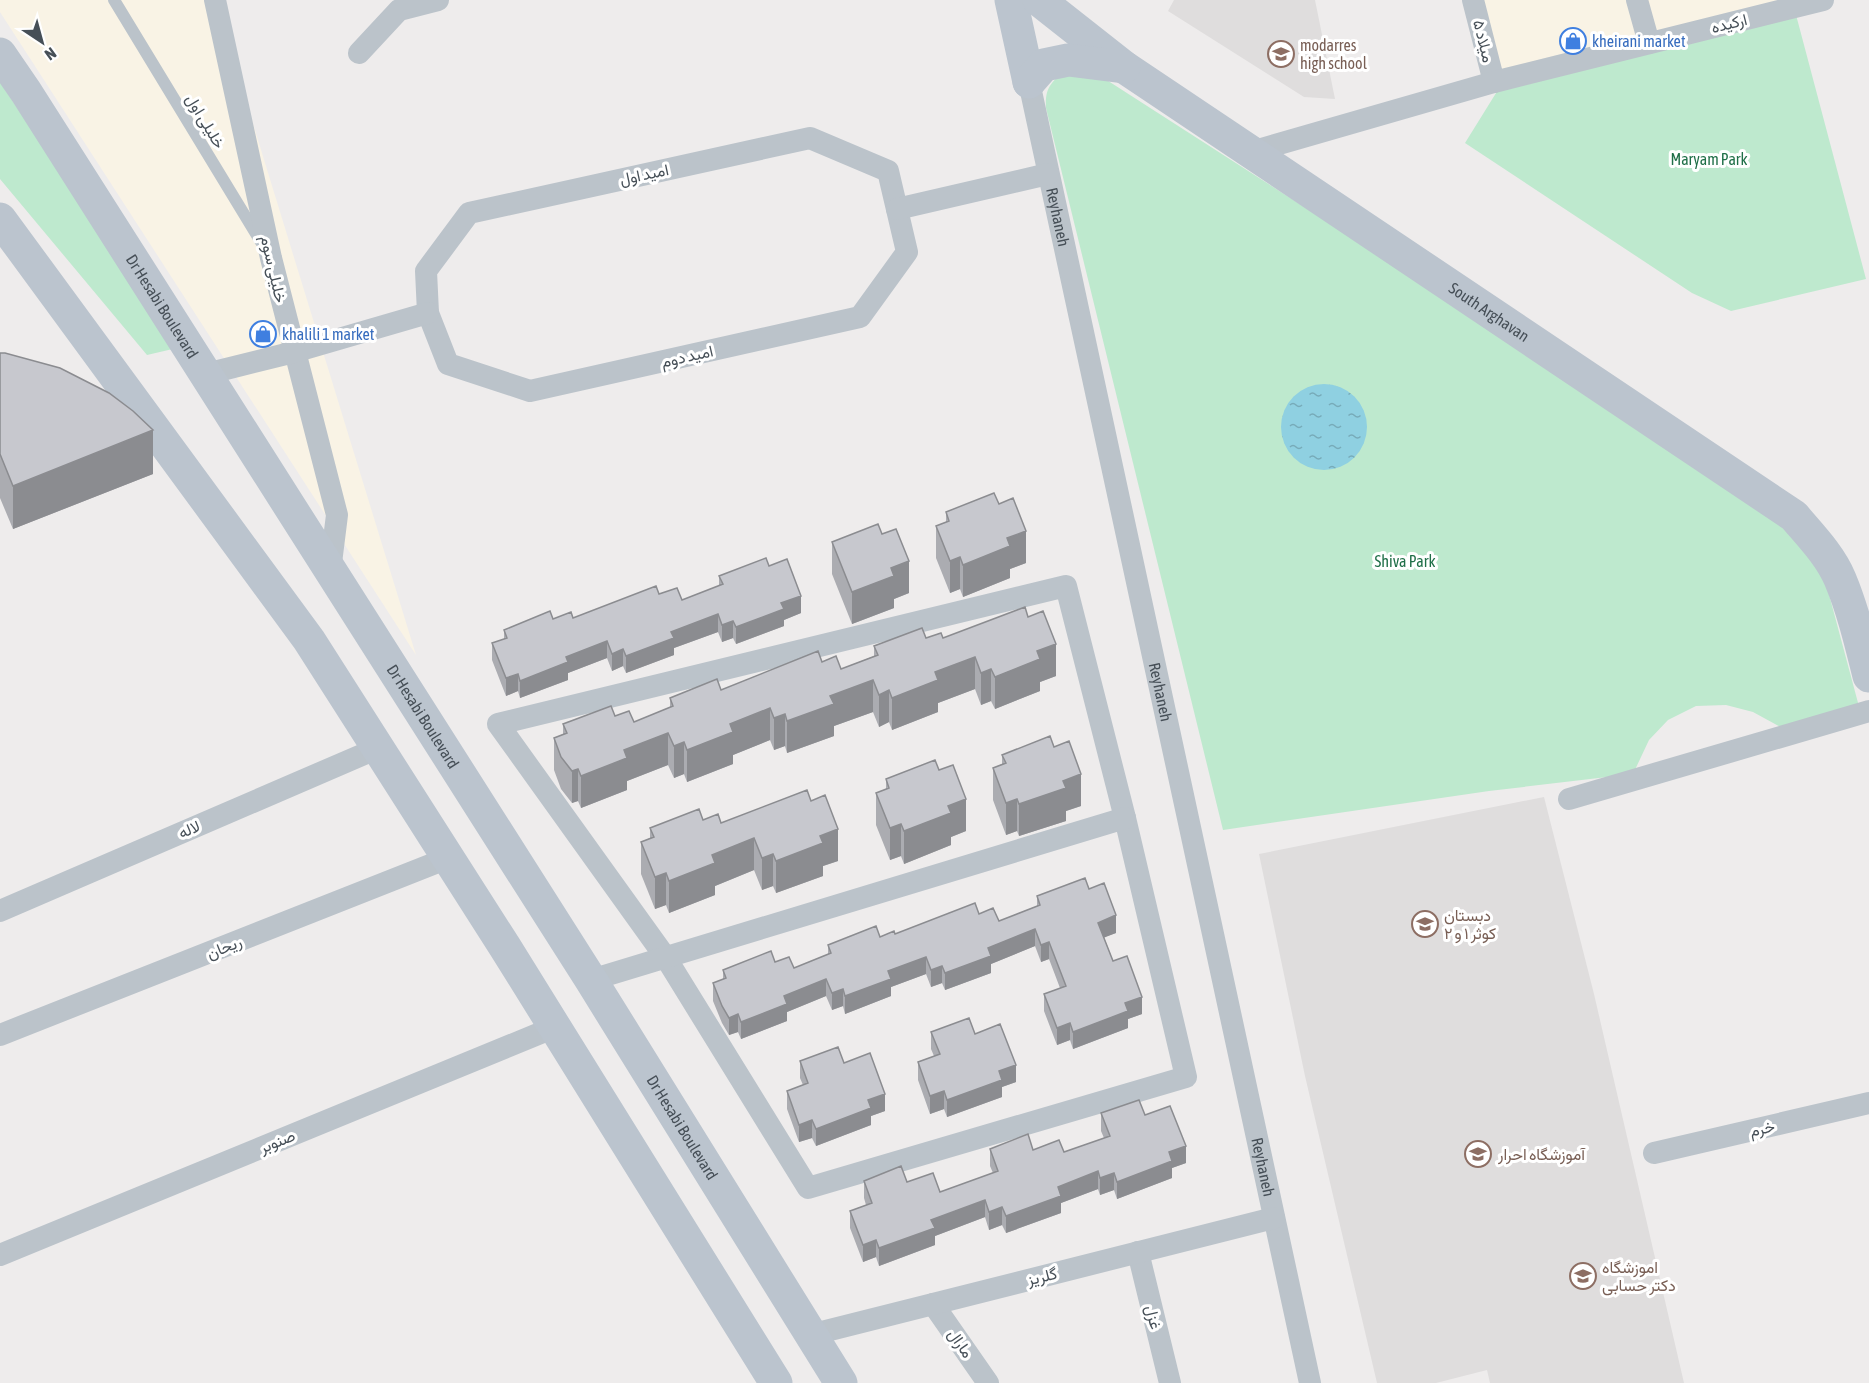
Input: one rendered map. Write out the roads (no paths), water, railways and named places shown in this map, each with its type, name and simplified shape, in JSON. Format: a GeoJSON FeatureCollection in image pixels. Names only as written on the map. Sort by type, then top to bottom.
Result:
{"type":"FeatureCollection","features":[{"type":"Feature","properties":{"kind":"main road","name":"Reyhaneh"},"geometry":{"type":"LineString","coordinates":[[1011,0],[1029,82]]}},
{"type":"Feature","properties":{"kind":"main road","name":"South Arghavan"},"geometry":{"type":"LineString","coordinates":[[1039,0],[1124,66],[1794,516],[1818,544],[1840,578],[1869,676]]}},
{"type":"Feature","properties":{"kind":"main road","name":"Dr Hesabi Boulevard"},"geometry":{"type":"LineString","coordinates":[[0,54],[399,676],[841,1383]]}},
{"type":"Feature","properties":{"kind":"main road"},"geometry":{"type":"LineString","coordinates":[[1029,82],[1044,65],[1068,60],[1124,66]]}},
{"type":"Feature","properties":{"kind":"main road"},"geometry":{"type":"LineString","coordinates":[[0,219],[309,640],[555,1027],[776,1383]]}},
{"type":"Feature","properties":{"kind":"main road"},"geometry":{"type":"LineString","coordinates":[[82,381],[157,435]]}},
{"type":"Feature","properties":{"kind":"street","name":"خلیلی سوم"},"geometry":{"type":"LineString","coordinates":[[215,0],[271,258],[337,515],[330,571]]}},
{"type":"Feature","properties":{"kind":"street"},"geometry":{"type":"LineString","coordinates":[[359,53],[399,10],[438,0]]}},
{"type":"Feature","properties":{"kind":"street","name":"میلاد ۵"},"geometry":{"type":"LineString","coordinates":[[1473,0],[1494,82]]}},
{"type":"Feature","properties":{"kind":"street"},"geometry":{"type":"LineString","coordinates":[[1637,0],[1649,43]]}},
{"type":"Feature","properties":{"kind":"street","name":"ارکیده"},"geometry":{"type":"LineString","coordinates":[[1251,152],[1494,82],[1823,0]]}},
{"type":"Feature","properties":{"kind":"street","name":"Reyhaneh"},"geometry":{"type":"LineString","coordinates":[[1029,82],[1310,1383]]}},
{"type":"Feature","properties":{"kind":"street","name":"امید اول"},"geometry":{"type":"LineString","coordinates":[[428,313],[426,271],[469,213],[549,195],[810,138],[888,171],[897,209]]}},
{"type":"Feature","properties":{"kind":"street"},"geometry":{"type":"LineString","coordinates":[[897,209],[1048,174]]}},
{"type":"Feature","properties":{"kind":"street","name":"امید دوم"},"geometry":{"type":"LineString","coordinates":[[428,313],[448,364],[530,391],[860,317],[907,252],[897,209]]}},
{"type":"Feature","properties":{"kind":"street"},"geometry":{"type":"LineString","coordinates":[[206,374],[294,352],[428,313]]}},
{"type":"Feature","properties":{"kind":"street"},"geometry":{"type":"LineString","coordinates":[[1065,586],[1125,818],[1186,1077],[808,1188],[666,957],[498,724],[1065,586]]}},
{"type":"Feature","properties":{"kind":"street"},"geometry":{"type":"LineString","coordinates":[[1569,799],[1869,711]]}},
{"type":"Feature","properties":{"kind":"street","name":"لاله"},"geometry":{"type":"LineString","coordinates":[[0,911],[378,748]]}},
{"type":"Feature","properties":{"kind":"street"},"geometry":{"type":"LineString","coordinates":[[591,980],[1125,818]]}},
{"type":"Feature","properties":{"kind":"street","name":"ریحان"},"geometry":{"type":"LineString","coordinates":[[0,1035],[448,858]]}},
{"type":"Feature","properties":{"kind":"street","name":"صنوبر"},"geometry":{"type":"LineString","coordinates":[[0,1255],[555,1027]]}},
{"type":"Feature","properties":{"kind":"street","name":"خرم"},"geometry":{"type":"LineString","coordinates":[[1654,1153],[1869,1103]]}},
{"type":"Feature","properties":{"kind":"street","name":"گلریز"},"geometry":{"type":"LineString","coordinates":[[810,1335],[1274,1218]]}},
{"type":"Feature","properties":{"kind":"street","name":"غزل"},"geometry":{"type":"LineString","coordinates":[[1138,1252],[1170,1383]]}},
{"type":"Feature","properties":{"kind":"street","name":"مارال"},"geometry":{"type":"LineString","coordinates":[[933,1304],[988,1383]]}},
{"type":"Feature","properties":{"kind":"lane","name":"خلیلی اول"},"geometry":{"type":"LineString","coordinates":[[114,0],[271,258]]}},
{"type":"Feature","properties":{"kind":"water"},"geometry":{"type":"Polygon","coordinates":[[[1324,384],[1348,391],[1360,403],[1367,427],[1360,451],[1348,463],[1324,470],[1300,463],[1288,451],[1281,427],[1288,403],[1300,391],[1324,384]]]}},
{"type":"Feature","properties":{"kind":"place","name":"kheirani market"},"geometry":{"type":"Point","coordinates":[1573,41]}},
{"type":"Feature","properties":{"kind":"place","name":"modarres high school"},"geometry":{"type":"Point","coordinates":[1281,54]}},
{"type":"Feature","properties":{"kind":"place","name":"khalili 1 market"},"geometry":{"type":"Point","coordinates":[263,334]}},
{"type":"Feature","properties":{"kind":"place","name":"دبستان کوثر ۱ و ۲"},"geometry":{"type":"Point","coordinates":[1425,924]}},
{"type":"Feature","properties":{"kind":"place","name":"آموزشگاه احرار"},"geometry":{"type":"Point","coordinates":[1478,1154]}},
{"type":"Feature","properties":{"kind":"place","name":"اموزشگاه دکتر حسابی"},"geometry":{"type":"Point","coordinates":[1583,1276]}},
{"type":"Feature","properties":{"kind":"park label","name":"Maryam Park"},"geometry":{"type":"Point","coordinates":[1709,159]}},
{"type":"Feature","properties":{"kind":"park label","name":"Shiva Park"},"geometry":{"type":"Point","coordinates":[1405,561]}}]}
